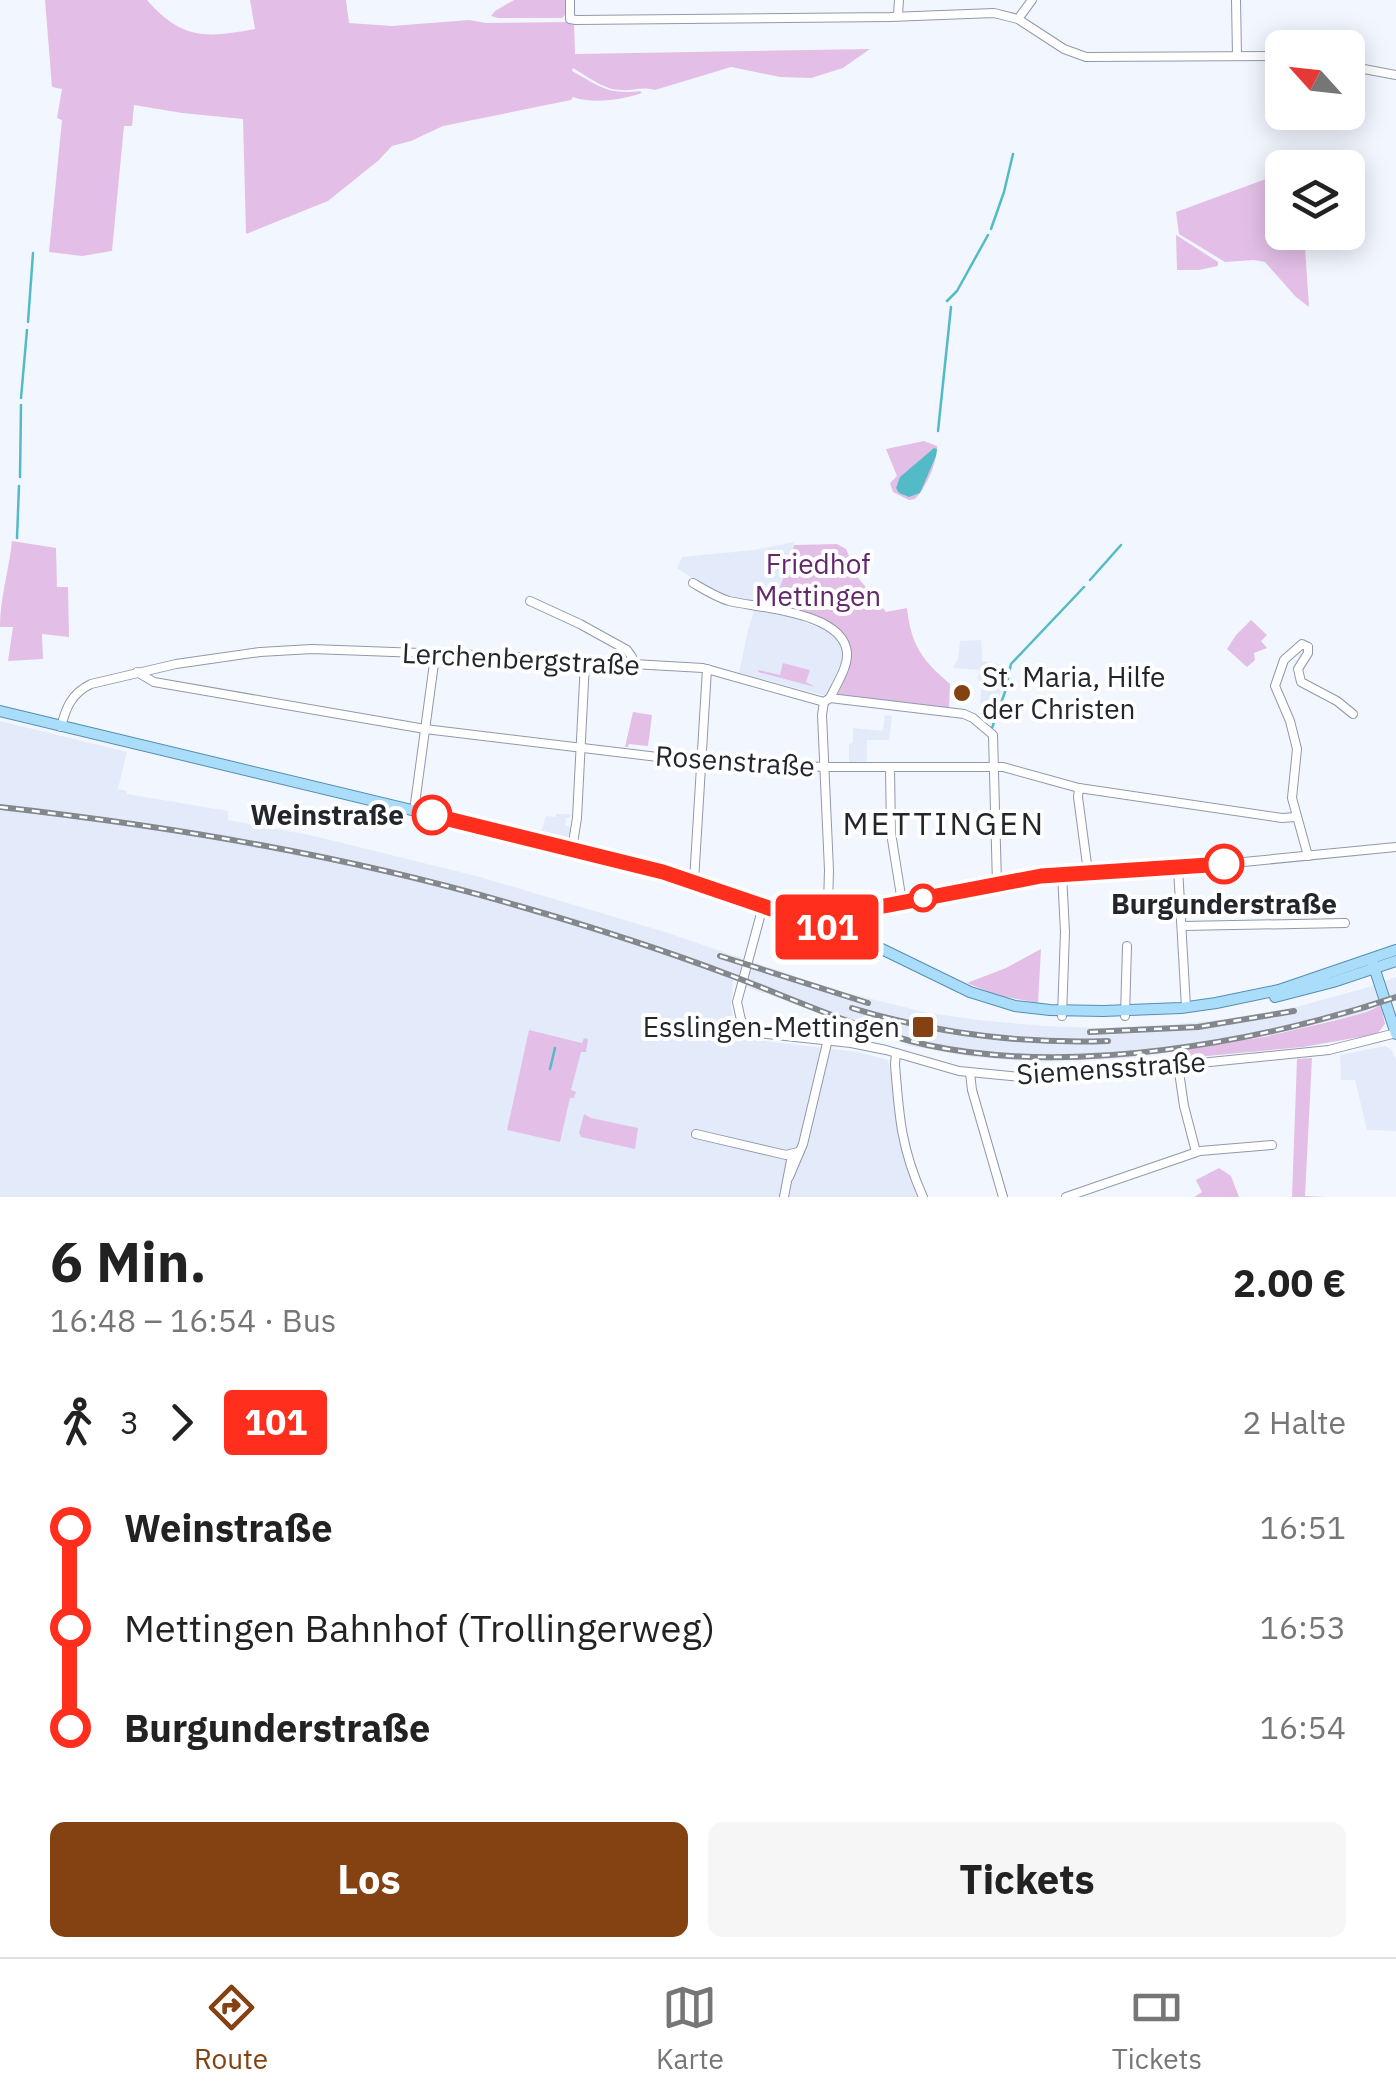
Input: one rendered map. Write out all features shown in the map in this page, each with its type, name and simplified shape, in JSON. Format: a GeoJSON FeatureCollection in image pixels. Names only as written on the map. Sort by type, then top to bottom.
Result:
{"type":"FeatureCollection","features":[{"type":"Feature","properties":{"kind":"main road"},"geometry":{"type":"LineString","coordinates":[[0,712],[694,881],[844,934],[972,999],[1010,1011],[1062,1014],[1226,1008],[1302,991],[1373,964],[1396,950]]}},
{"type":"Feature","properties":{"kind":"main road"},"geometry":{"type":"LineString","coordinates":[[1125,1013],[1228,1002],[1396,961]]}},
{"type":"Feature","properties":{"kind":"main road"},"geometry":{"type":"LineString","coordinates":[[1373,964],[1396,1033]]}},
{"type":"Feature","properties":{"kind":"street"},"geometry":{"type":"LineString","coordinates":[[570,0],[570,18],[574,20],[988,13],[1018,19],[1080,56],[1265,56]]}},
{"type":"Feature","properties":{"kind":"street"},"geometry":{"type":"LineString","coordinates":[[898,15],[899,0]]}},
{"type":"Feature","properties":{"kind":"street"},"geometry":{"type":"LineString","coordinates":[[1018,19],[1032,0]]}},
{"type":"Feature","properties":{"kind":"street"},"geometry":{"type":"LineString","coordinates":[[1236,0],[1237,56]]}},
{"type":"Feature","properties":{"kind":"street"},"geometry":{"type":"LineString","coordinates":[[1365,69],[1396,75]]}},
{"type":"Feature","properties":{"kind":"street"},"geometry":{"type":"LineString","coordinates":[[693,583],[725,599],[794,612],[832,629],[844,644],[847,656],[822,715],[829,875],[828,905],[821,925]]}},
{"type":"Feature","properties":{"kind":"street"},"geometry":{"type":"LineString","coordinates":[[530,602],[628,651],[632,664]]}},
{"type":"Feature","properties":{"kind":"street"},"geometry":{"type":"LineString","coordinates":[[1308,856],[1292,795],[1297,749],[1275,686],[1285,659],[1306,644],[1309,652],[1298,671],[1301,682],[1353,714]]}},
{"type":"Feature","properties":{"kind":"street","name":"Lerchenbergstraße"},"geometry":{"type":"LineString","coordinates":[[61,727],[69,702],[80,690],[98,682],[219,656],[282,650],[355,650],[708,669],[827,700],[966,714],[994,736],[995,767]]}},
{"type":"Feature","properties":{"kind":"street"},"geometry":{"type":"LineString","coordinates":[[414,811],[435,656]]}},
{"type":"Feature","properties":{"kind":"street"},"geometry":{"type":"LineString","coordinates":[[572,849],[577,823],[586,662]]}},
{"type":"Feature","properties":{"kind":"street"},"geometry":{"type":"LineString","coordinates":[[694,881],[708,669]]}},
{"type":"Feature","properties":{"kind":"street","name":"Rosenstraße"},"geometry":{"type":"LineString","coordinates":[[137,672],[154,682],[425,729],[701,762],[995,767],[1079,788],[1282,818],[1296,816]]}},
{"type":"Feature","properties":{"kind":"street"},"geometry":{"type":"LineString","coordinates":[[890,767],[891,833],[902,902]]}},
{"type":"Feature","properties":{"kind":"street"},"geometry":{"type":"LineString","coordinates":[[995,767],[997,884]]}},
{"type":"Feature","properties":{"kind":"street"},"geometry":{"type":"LineString","coordinates":[[1079,788],[1088,872]]}},
{"type":"Feature","properties":{"kind":"street"},"geometry":{"type":"LineString","coordinates":[[844,934],[846,921],[857,912],[997,884],[1062,874],[1178,868],[1396,847]]}},
{"type":"Feature","properties":{"kind":"street"},"geometry":{"type":"LineString","coordinates":[[1178,868],[1186,1007]]}},
{"type":"Feature","properties":{"kind":"street"},"geometry":{"type":"LineString","coordinates":[[1062,874],[1066,919],[1062,1014]]}},
{"type":"Feature","properties":{"kind":"street","name":"Siemensstraße"},"geometry":{"type":"LineString","coordinates":[[763,906],[738,996],[739,1016],[757,1032],[896,1053],[970,1073],[1040,1076],[1335,1049],[1396,1033]]}},
{"type":"Feature","properties":{"kind":"street"},"geometry":{"type":"LineString","coordinates":[[1183,926],[1345,923]]}},
{"type":"Feature","properties":{"kind":"street"},"geometry":{"type":"LineString","coordinates":[[1125,1013],[1127,946]]}},
{"type":"Feature","properties":{"kind":"street"},"geometry":{"type":"LineString","coordinates":[[784,1197],[795,1154],[804,1144],[828,1040]]}},
{"type":"Feature","properties":{"kind":"street"},"geometry":{"type":"LineString","coordinates":[[896,1053],[902,1139],[923,1197]]}},
{"type":"Feature","properties":{"kind":"street"},"geometry":{"type":"LineString","coordinates":[[1178,1065],[1196,1152]]}},
{"type":"Feature","properties":{"kind":"street"},"geometry":{"type":"LineString","coordinates":[[970,1073],[1003,1197]]}},
{"type":"Feature","properties":{"kind":"street"},"geometry":{"type":"LineString","coordinates":[[696,1134],[795,1154]]}},
{"type":"Feature","properties":{"kind":"street"},"geometry":{"type":"LineString","coordinates":[[1066,1197],[1196,1152],[1272,1145]]}},
{"type":"Feature","properties":{"kind":"shaded area"},"geometry":{"type":"Polygon","coordinates":[[[794,542],[778,592],[782,594],[778,606],[722,595],[677,568],[682,557],[794,542]]]}},
{"type":"Feature","properties":{"kind":"shaded area"},"geometry":{"type":"Polygon","coordinates":[[[754,611],[792,617],[831,633],[840,644],[843,657],[827,694],[739,673],[754,611]]]}},
{"type":"Feature","properties":{"kind":"shaded area"},"geometry":{"type":"Polygon","coordinates":[[[981,640],[982,661],[1009,666],[996,706],[980,704],[979,670],[953,668],[960,641],[981,640]]]}},
{"type":"Feature","properties":{"kind":"shaded area"},"geometry":{"type":"Polygon","coordinates":[[[885,715],[892,716],[889,740],[867,740],[867,761],[849,762],[853,728],[883,731],[885,715]]]}},
{"type":"Feature","properties":{"kind":"shaded area"},"geometry":{"type":"Polygon","coordinates":[[[0,721],[127,752],[118,789],[127,794],[228,811],[228,820],[314,836],[480,877],[665,932],[835,990],[924,1012],[1044,1026],[1167,1025],[1296,1007],[1396,977],[1396,1000],[1365,1013],[1235,1042],[1132,1058],[1036,1062],[910,1046],[733,980],[731,1008],[738,1038],[858,1052],[888,1060],[901,1147],[919,1197],[0,1197],[0,721]]]}},
{"type":"Feature","properties":{"kind":"shaded area"},"geometry":{"type":"Polygon","coordinates":[[[571,814],[566,818],[570,834],[566,838],[541,832],[546,816],[571,814]]]}},
{"type":"Feature","properties":{"kind":"shaded area"},"geometry":{"type":"Polygon","coordinates":[[[1385,1046],[1396,1059],[1396,1131],[1367,1130],[1355,1080],[1341,1080],[1340,1055],[1385,1046]]]}},
{"type":"Feature","properties":{"kind":"green space"},"geometry":{"type":"Polygon","coordinates":[[[45,0],[147,0],[172,23],[209,34],[255,29],[250,0],[346,0],[349,23],[392,26],[469,20],[574,22],[575,54],[870,49],[843,68],[811,78],[780,77],[731,67],[655,90],[608,88],[573,68],[572,71],[604,88],[642,93],[608,100],[573,97],[443,126],[392,146],[328,201],[246,234],[243,119],[134,105],[132,126],[124,126],[112,251],[82,256],[49,252],[62,89],[52,87],[45,0]]]}},
{"type":"Feature","properties":{"kind":"green space"},"geometry":{"type":"Polygon","coordinates":[[[514,0],[567,0],[566,14],[562,18],[491,16],[514,0]]]}},
{"type":"Feature","properties":{"kind":"green space"},"geometry":{"type":"Polygon","coordinates":[[[1265,179],[1265,250],[1305,250],[1309,307],[1265,262],[1225,262],[1179,234],[1176,212],[1265,179]]]}},
{"type":"Feature","properties":{"kind":"green space"},"geometry":{"type":"Polygon","coordinates":[[[1176,235],[1218,262],[1218,266],[1177,270],[1176,235]]]}},
{"type":"Feature","properties":{"kind":"green space"},"geometry":{"type":"Polygon","coordinates":[[[924,441],[937,446],[935,460],[924,488],[909,500],[893,492],[890,483],[897,476],[886,449],[924,441]]]}},
{"type":"Feature","properties":{"kind":"green space"},"geometry":{"type":"Polygon","coordinates":[[[12,541],[56,548],[57,587],[68,587],[69,637],[42,634],[43,659],[8,661],[13,627],[0,627],[12,541]]]}},
{"type":"Feature","properties":{"kind":"green space","name":"Friedhof Mettingen"},"geometry":{"type":"Polygon","coordinates":[[[837,544],[846,549],[853,565],[850,568],[886,612],[907,608],[919,651],[950,684],[949,709],[837,696],[850,658],[847,641],[831,624],[792,606],[787,596],[778,593],[794,545],[837,544]]]}},
{"type":"Feature","properties":{"kind":"green space"},"geometry":{"type":"Polygon","coordinates":[[[1251,620],[1267,635],[1261,641],[1267,648],[1254,653],[1255,660],[1247,667],[1227,649],[1251,620]]]}},
{"type":"Feature","properties":{"kind":"green space"},"geometry":{"type":"Polygon","coordinates":[[[783,663],[810,670],[806,682],[815,687],[758,672],[780,675],[783,663]]]}},
{"type":"Feature","properties":{"kind":"green space"},"geometry":{"type":"Polygon","coordinates":[[[633,712],[652,715],[648,746],[625,747],[633,712]]]}},
{"type":"Feature","properties":{"kind":"green space"},"geometry":{"type":"Polygon","coordinates":[[[1041,949],[1038,1003],[996,995],[967,983],[1006,968],[1041,949]]]}},
{"type":"Feature","properties":{"kind":"green space"},"geometry":{"type":"Polygon","coordinates":[[[1381,1005],[1385,1024],[1377,1034],[1303,1047],[1185,1058],[1183,1053],[1190,1048],[1264,1037],[1337,1020],[1381,1005]]]}},
{"type":"Feature","properties":{"kind":"green space"},"geometry":{"type":"Polygon","coordinates":[[[529,1030],[582,1043],[584,1038],[588,1039],[586,1052],[581,1052],[571,1090],[576,1092],[570,1098],[560,1142],[507,1130],[529,1030]]]}},
{"type":"Feature","properties":{"kind":"green space"},"geometry":{"type":"Polygon","coordinates":[[[1312,1058],[1305,1196],[1326,1197],[1292,1197],[1297,1059],[1312,1058]]]}},
{"type":"Feature","properties":{"kind":"green space"},"geometry":{"type":"Polygon","coordinates":[[[584,1114],[638,1128],[635,1149],[581,1137],[584,1114]]]}},
{"type":"Feature","properties":{"kind":"green space"},"geometry":{"type":"Polygon","coordinates":[[[1219,1168],[1231,1176],[1239,1197],[1194,1197],[1202,1192],[1196,1180],[1219,1168]]]}},
{"type":"Feature","properties":{"kind":"water"},"geometry":{"type":"Polygon","coordinates":[[[934,448],[936,456],[920,493],[909,497],[899,493],[896,488],[900,477],[934,448]]]}},
{"type":"Feature","properties":{"kind":"waterway"},"geometry":{"type":"LineString","coordinates":[[991,229],[1013,154]]}},
{"type":"Feature","properties":{"kind":"waterway"},"geometry":{"type":"LineString","coordinates":[[947,301],[957,291],[988,235]]}},
{"type":"Feature","properties":{"kind":"waterway"},"geometry":{"type":"LineString","coordinates":[[28,322],[33,253]]}},
{"type":"Feature","properties":{"kind":"waterway"},"geometry":{"type":"LineString","coordinates":[[938,431],[951,307]]}},
{"type":"Feature","properties":{"kind":"waterway"},"geometry":{"type":"LineString","coordinates":[[21,398],[27,330]]}},
{"type":"Feature","properties":{"kind":"waterway"},"geometry":{"type":"LineString","coordinates":[[20,477],[21,405]]}},
{"type":"Feature","properties":{"kind":"waterway"},"geometry":{"type":"LineString","coordinates":[[17,538],[19,486]]}},
{"type":"Feature","properties":{"kind":"waterway"},"geometry":{"type":"LineString","coordinates":[[1090,580],[1121,545]]}},
{"type":"Feature","properties":{"kind":"waterway"},"geometry":{"type":"LineString","coordinates":[[992,728],[1011,664],[1084,587]]}},
{"type":"Feature","properties":{"kind":"waterway"},"geometry":{"type":"LineString","coordinates":[[550,1069],[555,1048]]}},
{"type":"Feature","properties":{"kind":"railway"},"geometry":{"type":"LineString","coordinates":[[0,807],[262,845],[455,888],[655,948],[878,1031],[927,1045],[983,1054],[1102,1056],[1164,1050],[1285,1028],[1396,997]]}},
{"type":"Feature","properties":{"kind":"railway"},"geometry":{"type":"LineString","coordinates":[[720,956],[868,1003]]}},
{"type":"Feature","properties":{"kind":"railway"},"geometry":{"type":"LineString","coordinates":[[852,1008],[978,1035],[1108,1041]]}},
{"type":"Feature","properties":{"kind":"railway"},"geometry":{"type":"LineString","coordinates":[[1090,1032],[1198,1027],[1294,1011]]}},
{"type":"Feature","properties":{"kind":"bus line","name":"101"},"geometry":{"type":"LineString","coordinates":[[432,815],[663,872],[839,932],[846,921],[863,910],[1030,878],[1224,864]]}},
{"type":"Feature","properties":{"kind":"place","name":"St. Maria, Hilfe der Christen"},"geometry":{"type":"Point","coordinates":[962,693]}},
{"type":"Feature","properties":{"kind":"place","name":"Weinstraße"},"geometry":{"type":"Point","coordinates":[432,815]}},
{"type":"Feature","properties":{"kind":"place","name":"Burgunderstraße"},"geometry":{"type":"Point","coordinates":[1224,864]}},
{"type":"Feature","properties":{"kind":"place","name":"Esslingen-Mettingen"},"geometry":{"type":"Point","coordinates":[923,1027]}},
{"type":"Feature","properties":{"kind":"district","name":"METTINGEN"},"geometry":{"type":"Point","coordinates":[944,824]}}]}
